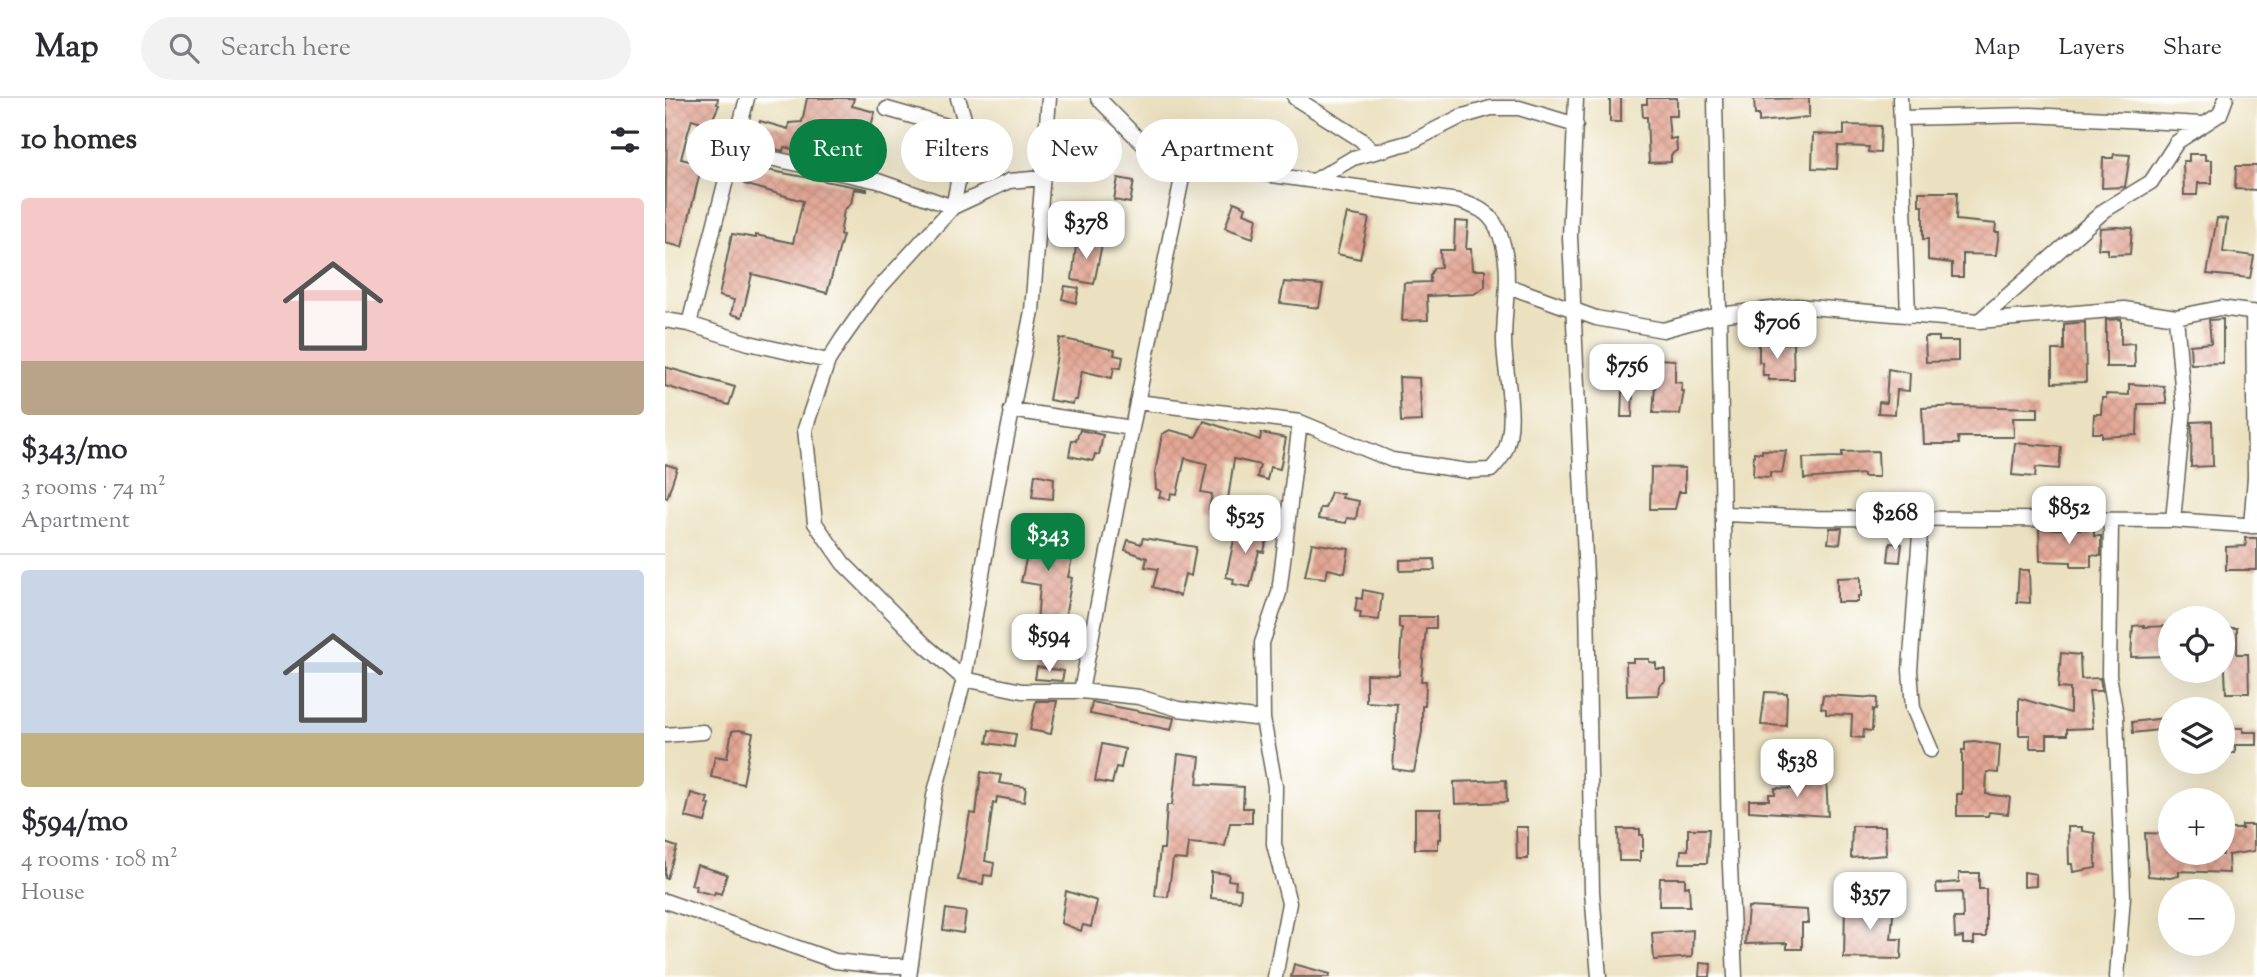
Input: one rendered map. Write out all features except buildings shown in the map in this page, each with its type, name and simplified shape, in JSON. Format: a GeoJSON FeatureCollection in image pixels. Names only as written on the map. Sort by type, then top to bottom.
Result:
{"type":"FeatureCollection","features":[{"type":"Feature","properties":{"kind":"street"},"geometry":{"type":"LineString","coordinates":[[741,119],[747,98]]}},
{"type":"Feature","properties":{"kind":"street"},"geometry":{"type":"LineString","coordinates":[[958,98],[964,119]]}},
{"type":"Feature","properties":{"kind":"street"},"geometry":{"type":"LineString","coordinates":[[1047,119],[1049,98]]}},
{"type":"Feature","properties":{"kind":"street"},"geometry":{"type":"LineString","coordinates":[[1098,98],[1136,137]]}},
{"type":"Feature","properties":{"kind":"street"},"geometry":{"type":"LineString","coordinates":[[1295,98],[1360,139],[1373,152]]}},
{"type":"Feature","properties":{"kind":"street"},"geometry":{"type":"LineString","coordinates":[[1576,98],[1570,237],[1587,599],[1592,892],[1599,977]]}},
{"type":"Feature","properties":{"kind":"street"},"geometry":{"type":"LineString","coordinates":[[1715,98],[1725,514],[1729,844],[1735,977]]}},
{"type":"Feature","properties":{"kind":"street"},"geometry":{"type":"LineString","coordinates":[[1900,98],[1908,316]]}},
{"type":"Feature","properties":{"kind":"street"},"geometry":{"type":"LineString","coordinates":[[1979,321],[2105,210],[2151,182],[2177,142],[2220,114],[2226,98]]}},
{"type":"Feature","properties":{"kind":"street"},"geometry":{"type":"LineString","coordinates":[[1314,181],[1353,158],[1411,142],[1460,117],[1491,108],[1518,108],[1576,125]]}},
{"type":"Feature","properties":{"kind":"street"},"geometry":{"type":"LineString","coordinates":[[887,109],[922,119]]}},
{"type":"Feature","properties":{"kind":"street"},"geometry":{"type":"LineString","coordinates":[[1901,118],[2031,115],[2202,124]]}},
{"type":"Feature","properties":{"kind":"street"},"geometry":{"type":"LineString","coordinates":[[775,159],[878,181],[953,207]]}},
{"type":"Feature","properties":{"kind":"street"},"geometry":{"type":"LineString","coordinates":[[1027,179],[1009,181],[953,207],[873,295],[828,361],[806,429],[815,523],[843,563],[925,645],[964,678],[1022,691],[1081,691],[1139,697],[1178,709],[1263,719]]}},
{"type":"Feature","properties":{"kind":"street"},"geometry":{"type":"LineString","coordinates":[[1137,402],[1300,422],[1392,460],[1468,471],[1490,470],[1504,453],[1510,423],[1504,339],[1508,286],[1497,228],[1489,215],[1458,201],[1298,179]]}},
{"type":"Feature","properties":{"kind":"street"},"geometry":{"type":"LineString","coordinates":[[689,324],[724,182]]}},
{"type":"Feature","properties":{"kind":"street"},"geometry":{"type":"LineString","coordinates":[[953,207],[958,182]]}},
{"type":"Feature","properties":{"kind":"street"},"geometry":{"type":"LineString","coordinates":[[665,901],[835,961],[909,971],[933,796],[964,678],[1011,410],[1032,311],[1043,182]]}},
{"type":"Feature","properties":{"kind":"street"},"geometry":{"type":"LineString","coordinates":[[1081,691],[1181,182]]}},
{"type":"Feature","properties":{"kind":"street"},"geometry":{"type":"LineString","coordinates":[[1508,286],[1618,323],[1663,330],[1719,315],[1797,306],[1979,321],[2124,309],[2176,317],[2220,308],[2255,313],[2254,526],[2173,520],[1921,520],[1725,514]]}},
{"type":"Feature","properties":{"kind":"street"},"geometry":{"type":"LineString","coordinates":[[2173,520],[2184,409],[2176,317]]}},
{"type":"Feature","properties":{"kind":"street"},"geometry":{"type":"LineString","coordinates":[[665,320],[828,361]]}},
{"type":"Feature","properties":{"kind":"street"},"geometry":{"type":"LineString","coordinates":[[1011,410],[1132,428]]}},
{"type":"Feature","properties":{"kind":"street"},"geometry":{"type":"LineString","coordinates":[[1275,977],[1289,903],[1273,844],[1275,786],[1263,719],[1262,643],[1279,593],[1300,422]]}},
{"type":"Feature","properties":{"kind":"street"},"geometry":{"type":"LineString","coordinates":[[1921,520],[1910,670],[1913,708],[1931,750]]}},
{"type":"Feature","properties":{"kind":"street"},"geometry":{"type":"LineString","coordinates":[[2111,520],[2109,675],[2116,716],[2123,896],[2117,977]]}},
{"type":"Feature","properties":{"kind":"street"},"geometry":{"type":"LineString","coordinates":[[665,735],[703,732]]}}]}
